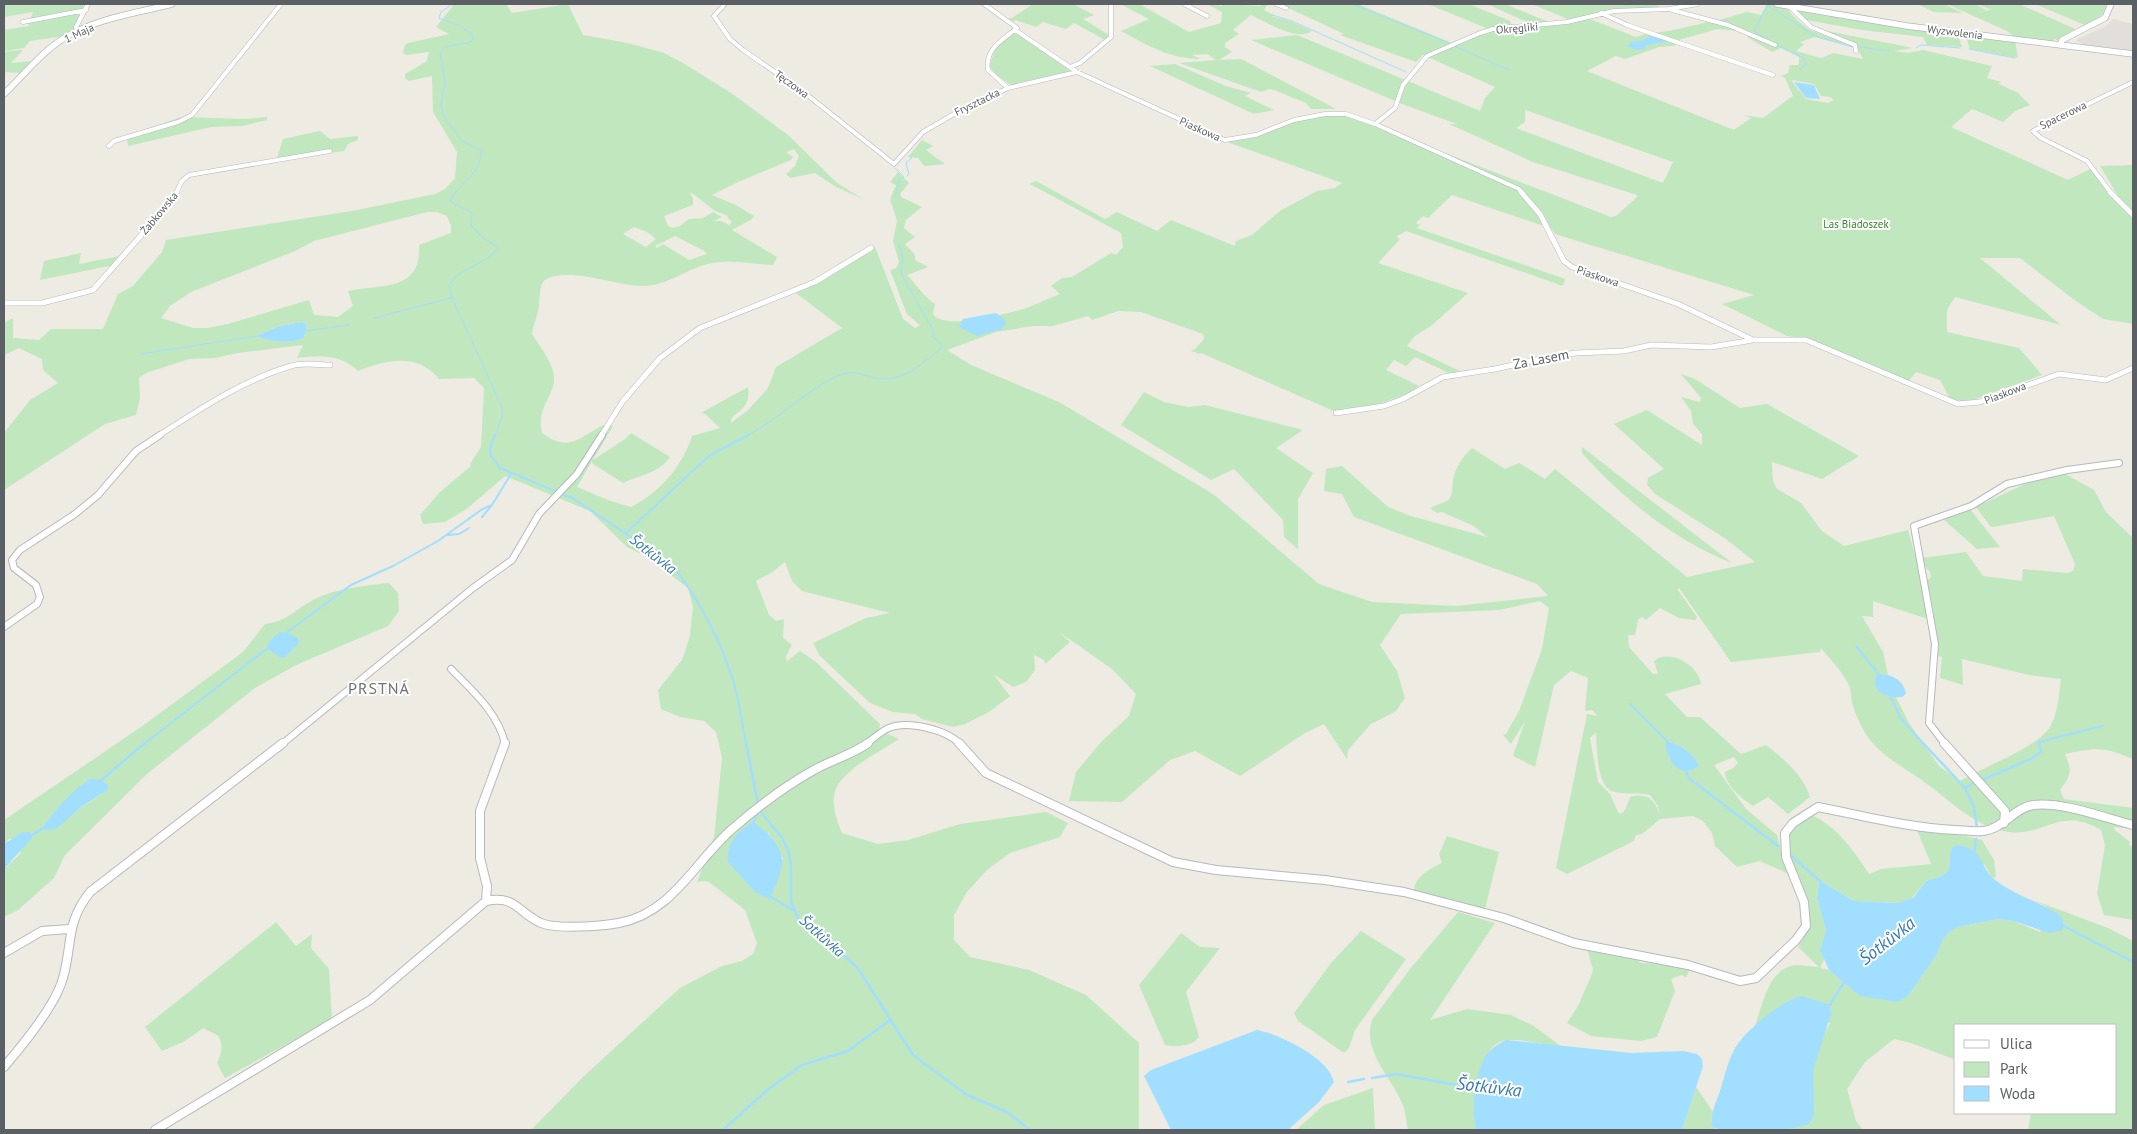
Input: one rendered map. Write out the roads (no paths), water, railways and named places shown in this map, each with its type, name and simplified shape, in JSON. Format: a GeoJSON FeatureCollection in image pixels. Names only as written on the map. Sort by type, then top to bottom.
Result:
{"type":"FeatureCollection","features":[{"type":"Feature","properties":{"kind":"street"},"geometry":{"type":"LineString","coordinates":[[78,31],[76,28],[88,4]]}},
{"type":"Feature","properties":{"kind":"street","name":"1 Maja"},"geometry":{"type":"LineString","coordinates":[[4,94],[56,45],[78,31],[172,4]]}},
{"type":"Feature","properties":{"kind":"street"},"geometry":{"type":"LineString","coordinates":[[109,146],[114,142],[178,122],[192,115],[281,4]]}},
{"type":"Feature","properties":{"kind":"street","name":"Tęczowa"},"geometry":{"type":"LineString","coordinates":[[725,4],[714,16],[730,39],[759,62],[802,90],[894,164]]}},
{"type":"Feature","properties":{"kind":"street"},"geometry":{"type":"LineString","coordinates":[[984,4],[1017,27],[1015,30]]}},
{"type":"Feature","properties":{"kind":"street"},"geometry":{"type":"LineString","coordinates":[[1015,30],[1070,67],[1080,63],[1111,38],[1111,4]]}},
{"type":"Feature","properties":{"kind":"street"},"geometry":{"type":"LineString","coordinates":[[1184,4],[1207,16]]}},
{"type":"Feature","properties":{"kind":"street"},"geometry":{"type":"LineString","coordinates":[[1276,4],[1286,8]]}},
{"type":"Feature","properties":{"kind":"street","name":"Okręgliki"},"geometry":{"type":"LineString","coordinates":[[1375,124],[1395,108],[1404,85],[1416,68],[1434,52],[1488,30],[1558,24],[1620,10],[1671,9],[1698,4]]}},
{"type":"Feature","properties":{"kind":"street","name":"Wyzwolenia"},"geometry":{"type":"LineString","coordinates":[[1777,4],[1908,26],[2133,54]]}},
{"type":"Feature","properties":{"kind":"street"},"geometry":{"type":"LineString","coordinates":[[2060,45],[2062,40],[2105,18],[2110,11],[2111,4]]}},
{"type":"Feature","properties":{"kind":"street"},"geometry":{"type":"LineString","coordinates":[[1789,6],[1807,26],[1827,36],[1855,45],[1856,51]]}},
{"type":"Feature","properties":{"kind":"street"},"geometry":{"type":"LineString","coordinates":[[1671,9],[1728,25],[1775,45]]}},
{"type":"Feature","properties":{"kind":"street"},"geometry":{"type":"LineString","coordinates":[[23,22],[86,10]]}},
{"type":"Feature","properties":{"kind":"street"},"geometry":{"type":"LineString","coordinates":[[1601,13],[1652,34],[1705,50],[1773,75]]}},
{"type":"Feature","properties":{"kind":"street"},"geometry":{"type":"LineString","coordinates":[[1008,88],[988,70],[988,61],[997,42],[1015,30]]}},
{"type":"Feature","properties":{"kind":"street","name":"Piaskowa"},"geometry":{"type":"LineString","coordinates":[[1070,67],[1077,72],[1225,140],[1256,135],[1294,120],[1325,114],[1346,114],[1375,124],[1520,189],[1540,214],[1555,240],[1564,261],[1572,267],[1670,301],[1753,340],[1806,340],[1934,395],[1965,405],[1989,400],[2006,391],[2055,375],[2106,382],[2118,378],[2133,368]]}},
{"type":"Feature","properties":{"kind":"street","name":"Frysztacka"},"geometry":{"type":"LineString","coordinates":[[894,164],[926,130],[1008,88],[1077,72]]}},
{"type":"Feature","properties":{"kind":"street","name":"Spacerowa"},"geometry":{"type":"LineString","coordinates":[[2133,82],[2033,131],[2042,138],[2087,162],[2114,196],[2133,215]]}},
{"type":"Feature","properties":{"kind":"street","name":"Żabkowska"},"geometry":{"type":"LineString","coordinates":[[4,303],[42,303],[82,294],[95,288],[163,211],[177,192],[182,180],[189,175],[330,151]]}},
{"type":"Feature","properties":{"kind":"street"},"geometry":{"type":"LineString","coordinates":[[4,1068],[37,1028],[62,979],[69,929],[80,903],[90,892],[187,820],[473,588],[508,565],[521,547],[539,514],[583,465],[623,402],[660,358],[691,333],[815,282],[871,248]]}},
{"type":"Feature","properties":{"kind":"street","name":"Za Lasem"},"geometry":{"type":"LineString","coordinates":[[1336,413],[1384,406],[1403,399],[1443,377],[1495,369],[1549,357],[1576,353],[1624,351],[1651,345],[1711,348],[1753,340]]}},
{"type":"Feature","properties":{"kind":"street"},"geometry":{"type":"LineString","coordinates":[[4,628],[37,604],[40,597],[36,585],[14,568],[12,560],[20,550],[75,514],[98,494],[136,452],[195,412],[237,388],[293,365],[330,365]]}},
{"type":"Feature","properties":{"kind":"street"},"geometry":{"type":"LineString","coordinates":[[2004,823],[2005,811],[1937,735],[1929,723],[1935,644],[1914,526],[1971,506],[2014,482],[2067,470],[2119,463]]}},
{"type":"Feature","properties":{"kind":"street"},"geometry":{"type":"LineString","coordinates":[[450,669],[464,681],[504,733],[505,744],[480,811],[480,858],[487,886],[486,901]]}},
{"type":"Feature","properties":{"kind":"street"},"geometry":{"type":"LineString","coordinates":[[155,1130],[370,1000],[486,901],[500,898],[517,905],[540,923],[564,926],[619,924],[656,909],[683,884],[730,831],[749,815],[814,770],[860,749],[889,728],[904,725],[941,732],[954,738],[986,773],[1173,862],[1216,870],[1334,881],[1404,892],[1504,918],[1574,942],[1688,965],[1740,981],[1756,978],[1796,940],[1806,926],[1804,902],[1784,845],[1785,833],[1793,823],[1818,807],[1906,825],[1976,831],[1984,831],[2004,823],[2014,814],[2032,805],[2060,807],[2133,825]]}},
{"type":"Feature","properties":{"kind":"street"},"geometry":{"type":"LineString","coordinates":[[4,953],[42,931],[69,929]]}},
{"type":"Feature","properties":{"kind":"water"},"geometry":{"type":"Polygon","coordinates":[[[1651,36],[1669,41],[1647,45],[1643,50],[1633,49],[1628,46],[1632,42],[1641,41],[1651,36]]]}},
{"type":"Feature","properties":{"kind":"water"},"geometry":{"type":"Polygon","coordinates":[[[1794,82],[1814,85],[1820,99],[1806,98],[1794,82]]]}},
{"type":"Feature","properties":{"kind":"water"},"geometry":{"type":"Polygon","coordinates":[[[996,313],[1004,319],[1006,324],[1002,329],[977,336],[959,327],[963,319],[996,313]]]}},
{"type":"Feature","properties":{"kind":"water"},"geometry":{"type":"Polygon","coordinates":[[[302,322],[307,325],[304,338],[298,340],[280,342],[256,336],[280,326],[302,322]]]}},
{"type":"Feature","properties":{"kind":"water"},"geometry":{"type":"Polygon","coordinates":[[[280,632],[298,638],[299,643],[285,657],[281,658],[267,648],[268,643],[280,632]]]}},
{"type":"Feature","properties":{"kind":"water"},"geometry":{"type":"Polygon","coordinates":[[[1880,674],[1893,677],[1900,682],[1905,688],[1906,693],[1903,697],[1887,696],[1878,691],[1875,682],[1876,676],[1880,674]]]}},
{"type":"Feature","properties":{"kind":"water"},"geometry":{"type":"Polygon","coordinates":[[[1666,742],[1676,744],[1685,749],[1699,765],[1692,770],[1680,770],[1668,755],[1666,742]]]}},
{"type":"Feature","properties":{"kind":"water"},"geometry":{"type":"Polygon","coordinates":[[[90,779],[104,782],[108,785],[108,790],[81,807],[56,829],[44,830],[44,825],[60,806],[71,794],[90,779]]]}},
{"type":"Feature","properties":{"kind":"water"},"geometry":{"type":"Polygon","coordinates":[[[753,822],[774,840],[781,852],[782,865],[780,874],[770,899],[755,892],[728,862],[729,849],[734,838],[742,829],[753,822]]]}},
{"type":"Feature","properties":{"kind":"water"},"geometry":{"type":"Polygon","coordinates":[[[23,832],[30,832],[32,838],[4,869],[4,844],[23,832]]]}},
{"type":"Feature","properties":{"kind":"water"},"geometry":{"type":"Polygon","coordinates":[[[1958,845],[1967,847],[1978,855],[1989,874],[2001,884],[2057,913],[2063,919],[2063,930],[2049,933],[2014,921],[1998,919],[1958,927],[1948,933],[1942,941],[1937,954],[1909,995],[1898,1002],[1860,996],[1829,970],[1820,950],[1826,930],[1817,899],[1819,880],[1854,901],[1897,903],[1913,898],[1926,881],[1942,876],[1949,870],[1950,854],[1953,847],[1958,845]]]}},
{"type":"Feature","properties":{"kind":"water"},"geometry":{"type":"Polygon","coordinates":[[[1802,996],[1830,1005],[1831,1014],[1813,1070],[1814,1115],[1809,1124],[1760,1131],[1712,1127],[1714,1106],[1734,1050],[1754,1026],[1774,1010],[1802,996]]]}},
{"type":"Feature","properties":{"kind":"water"},"geometry":{"type":"Polygon","coordinates":[[[1257,1030],[1278,1036],[1302,1048],[1323,1064],[1334,1082],[1319,1102],[1288,1130],[1171,1130],[1144,1076],[1151,1070],[1257,1030]]]}},
{"type":"Feature","properties":{"kind":"water"},"geometry":{"type":"Polygon","coordinates":[[[1506,1040],[1631,1053],[1683,1051],[1697,1054],[1702,1059],[1703,1066],[1682,1130],[1476,1130],[1474,1113],[1475,1093],[1482,1064],[1489,1052],[1506,1040]]]}},
{"type":"Feature","properties":{"kind":"waterway","name":"Šotkůvka"},"geometry":{"type":"LineString","coordinates":[[448,4],[450,6],[441,12],[439,18],[460,26],[474,36],[471,42],[445,47],[440,53],[445,81],[441,105],[444,117],[462,141],[482,151],[480,161],[473,174],[459,188],[450,201],[472,213],[471,225],[480,235],[498,248],[487,259],[460,274],[449,285],[452,298],[501,405],[503,414],[495,436]]}},
{"type":"Feature","properties":{"kind":"waterway"},"geometry":{"type":"LineString","coordinates":[[1353,4],[1449,43]]}},
{"type":"Feature","properties":{"kind":"waterway"},"geometry":{"type":"LineString","coordinates":[[1767,5],[1754,31],[1771,42]]}},
{"type":"Feature","properties":{"kind":"waterway"},"geometry":{"type":"LineString","coordinates":[[1768,6],[1817,37],[1853,47]]}},
{"type":"Feature","properties":{"kind":"waterway"},"geometry":{"type":"LineString","coordinates":[[1272,15],[1292,21],[1406,72]]}},
{"type":"Feature","properties":{"kind":"waterway"},"geometry":{"type":"LineString","coordinates":[[1775,44],[1804,58],[1806,65],[1801,68]]}},
{"type":"Feature","properties":{"kind":"waterway"},"geometry":{"type":"LineString","coordinates":[[1916,48],[1921,45],[1960,48]]}},
{"type":"Feature","properties":{"kind":"waterway"},"geometry":{"type":"LineString","coordinates":[[1454,46],[1509,70]]}},
{"type":"Feature","properties":{"kind":"waterway"},"geometry":{"type":"LineString","coordinates":[[1860,47],[1889,51]]}},
{"type":"Feature","properties":{"kind":"waterway"},"geometry":{"type":"LineString","coordinates":[[1969,49],[2015,58]]}},
{"type":"Feature","properties":{"kind":"waterway"},"geometry":{"type":"LineString","coordinates":[[907,176],[909,174],[906,163],[912,158],[909,156]]}},
{"type":"Feature","properties":{"kind":"waterway"},"geometry":{"type":"LineString","coordinates":[[895,168],[904,177],[899,180],[895,197]]}},
{"type":"Feature","properties":{"kind":"waterway"},"geometry":{"type":"LineString","coordinates":[[747,436],[822,384],[841,374],[854,373],[884,379],[892,378],[907,373],[941,349],[941,344],[934,338],[932,329],[901,273],[903,259],[899,244]]}},
{"type":"Feature","properties":{"kind":"waterway"},"geometry":{"type":"LineString","coordinates":[[374,318],[451,298]]}},
{"type":"Feature","properties":{"kind":"waterway"},"geometry":{"type":"LineString","coordinates":[[305,331],[350,325]]}},
{"type":"Feature","properties":{"kind":"waterway"},"geometry":{"type":"LineString","coordinates":[[140,354],[258,336]]}},
{"type":"Feature","properties":{"kind":"waterway","name":"Šotkůvka"},"geometry":{"type":"LineString","coordinates":[[495,435],[490,449],[491,456],[500,468],[574,499],[671,564],[699,604],[722,649],[735,688],[746,744]]}},
{"type":"Feature","properties":{"kind":"waterway"},"geometry":{"type":"LineString","coordinates":[[627,532],[710,455],[749,435]]}},
{"type":"Feature","properties":{"kind":"waterway"},"geometry":{"type":"LineString","coordinates":[[492,505],[511,474]]}},
{"type":"Feature","properties":{"kind":"waterway"},"geometry":{"type":"LineString","coordinates":[[286,633],[351,585],[393,566],[438,541],[481,510],[492,505]]}},
{"type":"Feature","properties":{"kind":"waterway"},"geometry":{"type":"LineString","coordinates":[[482,517],[492,505]]}},
{"type":"Feature","properties":{"kind":"waterway"},"geometry":{"type":"LineString","coordinates":[[448,535],[459,534],[469,528]]}},
{"type":"Feature","properties":{"kind":"waterway"},"geometry":{"type":"LineString","coordinates":[[1856,646],[1881,677]]}},
{"type":"Feature","properties":{"kind":"waterway"},"geometry":{"type":"LineString","coordinates":[[144,744],[269,647]]}},
{"type":"Feature","properties":{"kind":"waterway"},"geometry":{"type":"LineString","coordinates":[[1889,694],[1901,719],[1924,744]]}},
{"type":"Feature","properties":{"kind":"waterway"},"geometry":{"type":"LineString","coordinates":[[1630,704],[1669,743]]}},
{"type":"Feature","properties":{"kind":"waterway","name":"Šotkůvka"},"geometry":{"type":"LineString","coordinates":[[2040,744],[2039,742],[2103,726]]}},
{"type":"Feature","properties":{"kind":"waterway"},"geometry":{"type":"LineString","coordinates":[[100,781],[145,743]]}},
{"type":"Feature","properties":{"kind":"waterway","name":"Šotkůvka"},"geometry":{"type":"LineString","coordinates":[[746,743],[758,804]]}},
{"type":"Feature","properties":{"kind":"waterway"},"geometry":{"type":"LineString","coordinates":[[1923,743],[1965,788]]}},
{"type":"Feature","properties":{"kind":"waterway","name":"Šotkůvka"},"geometry":{"type":"LineString","coordinates":[[1982,780],[2035,757],[2041,751],[2039,743]]}},
{"type":"Feature","properties":{"kind":"waterway"},"geometry":{"type":"LineString","coordinates":[[1684,768],[1690,779],[1778,846]]}},
{"type":"Feature","properties":{"kind":"waterway","name":"Šotkůvka"},"geometry":{"type":"LineString","coordinates":[[1965,788],[1974,783]]}},
{"type":"Feature","properties":{"kind":"waterway","name":"Šotkůvka"},"geometry":{"type":"LineString","coordinates":[[1965,788],[1974,807],[1977,828]]}},
{"type":"Feature","properties":{"kind":"waterway","name":"Šotkůvka"},"geometry":{"type":"LineString","coordinates":[[760,811],[782,838],[788,850],[791,865],[791,902],[798,918],[857,967],[913,1055],[967,1095],[1007,1112],[1030,1130]]}},
{"type":"Feature","properties":{"kind":"waterway"},"geometry":{"type":"LineString","coordinates":[[753,824],[758,812]]}},
{"type":"Feature","properties":{"kind":"waterway"},"geometry":{"type":"LineString","coordinates":[[32,835],[45,827]]}},
{"type":"Feature","properties":{"kind":"waterway","name":"Šotkůvka"},"geometry":{"type":"LineString","coordinates":[[1974,854],[1976,839]]}},
{"type":"Feature","properties":{"kind":"waterway"},"geometry":{"type":"LineString","coordinates":[[1789,854],[1820,881]]}},
{"type":"Feature","properties":{"kind":"waterway"},"geometry":{"type":"LineString","coordinates":[[769,896],[793,910]]}},
{"type":"Feature","properties":{"kind":"waterway"},"geometry":{"type":"LineString","coordinates":[[2062,925],[2133,962]]}},
{"type":"Feature","properties":{"kind":"waterway","name":"Šotkůvka"},"geometry":{"type":"LineString","coordinates":[[1829,1006],[1845,981]]}},
{"type":"Feature","properties":{"kind":"waterway"},"geometry":{"type":"LineString","coordinates":[[723,1130],[766,1091],[802,1065],[848,1051],[890,1020]]}},
{"type":"Feature","properties":{"kind":"waterway","name":"Šotkůvka"},"geometry":{"type":"LineString","coordinates":[[1372,1078],[1396,1074],[1478,1089]]}},
{"type":"Feature","properties":{"kind":"waterway","name":"Šotkůvka"},"geometry":{"type":"LineString","coordinates":[[1348,1082],[1364,1079]]}},
{"type":"Feature","properties":{"kind":"district","name":"PRSTNÁ"},"geometry":{"type":"Point","coordinates":[379,688]}},
{"type":"Feature","properties":{"kind":"park label","name":"Las Biadoszek"},"geometry":{"type":"Point","coordinates":[1856,224]}}]}
